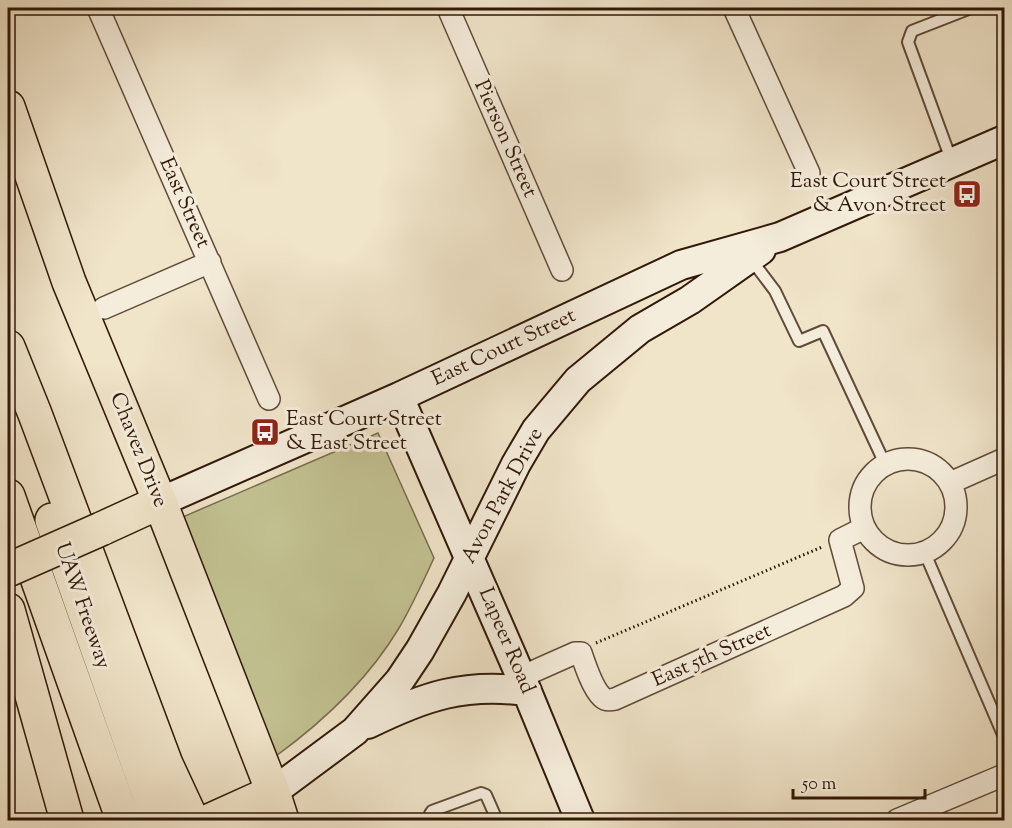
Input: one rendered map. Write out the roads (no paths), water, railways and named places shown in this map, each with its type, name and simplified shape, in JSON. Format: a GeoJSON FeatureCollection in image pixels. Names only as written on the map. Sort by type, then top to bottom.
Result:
{"type":"FeatureCollection","features":[{"type":"Feature","properties":{"kind":"main road","name":"Chavez Drive"},"geometry":{"type":"LineString","coordinates":[[8,107],[69,282],[160,502],[278,806]]}},
{"type":"Feature","properties":{"kind":"main road","name":"East Court Street"},"geometry":{"type":"LineString","coordinates":[[8,570],[399,397],[681,265],[780,237],[1005,140]]}},
{"type":"Feature","properties":{"kind":"main road","name":"Avon Park Drive"},"geometry":{"type":"LineString","coordinates":[[354,731],[400,680],[415,657],[470,558],[516,464],[536,430],[558,402],[578,380],[640,328],[673,309],[780,237]]}},
{"type":"Feature","properties":{"kind":"main road"},"geometry":{"type":"LineString","coordinates":[[657,276],[673,309]]}},
{"type":"Feature","properties":{"kind":"main road"},"geometry":{"type":"LineString","coordinates":[[8,347],[166,764],[207,819],[278,806],[354,731],[406,705],[448,693],[524,684]]}},
{"type":"Feature","properties":{"kind":"main road","name":"UAW Freeway"},"geometry":{"type":"LineString","coordinates":[[8,391],[71,578],[158,820]]}},
{"type":"Feature","properties":{"kind":"main road","name":"Lapeer Road"},"geometry":{"type":"LineString","coordinates":[[399,397],[524,684],[580,820]]}},
{"type":"Feature","properties":{"kind":"main road","name":"UAW Freeway"},"geometry":{"type":"LineString","coordinates":[[8,496],[123,820]]}},
{"type":"Feature","properties":{"kind":"main road"},"geometry":{"type":"LineString","coordinates":[[8,610],[67,820]]}},
{"type":"Feature","properties":{"kind":"street","name":"East Street"},"geometry":{"type":"LineString","coordinates":[[98,8],[269,399]]}},
{"type":"Feature","properties":{"kind":"street","name":"Pierson Street"},"geometry":{"type":"LineString","coordinates":[[448,8],[562,270]]}},
{"type":"Feature","properties":{"kind":"street"},"geometry":{"type":"LineString","coordinates":[[734,8],[809,173]]}},
{"type":"Feature","properties":{"kind":"street"},"geometry":{"type":"LineString","coordinates":[[104,308],[210,262]]}},
{"type":"Feature","properties":{"kind":"street"},"geometry":{"type":"LineString","coordinates":[[909,458],[933,465],[950,483],[957,508],[950,532],[931,550],[906,555],[881,548],[864,528],[859,504],[867,480],[885,464],[909,458]]}},
{"type":"Feature","properties":{"kind":"street"},"geometry":{"type":"LineString","coordinates":[[950,483],[1005,459]]}},
{"type":"Feature","properties":{"kind":"street","name":"East 5th Street"},"geometry":{"type":"LineString","coordinates":[[524,684],[575,654],[581,653],[587,670],[602,697],[608,700],[615,699],[844,596],[853,588],[840,540],[864,528]]}},
{"type":"Feature","properties":{"kind":"street"},"geometry":{"type":"LineString","coordinates":[[897,820],[1005,776]]}},
{"type":"Feature","properties":{"kind":"lane"},"geometry":{"type":"LineString","coordinates":[[952,162],[908,42],[912,31],[971,8]]}},
{"type":"Feature","properties":{"kind":"lane"},"geometry":{"type":"LineString","coordinates":[[750,258],[775,291],[799,340],[823,331],[885,464]]}},
{"type":"Feature","properties":{"kind":"lane"},"geometry":{"type":"LineString","coordinates":[[924,551],[1005,737]]}},
{"type":"Feature","properties":{"kind":"lane"},"geometry":{"type":"LineString","coordinates":[[431,820],[432,811],[481,792],[486,795],[497,820]]}},
{"type":"Feature","properties":{"kind":"place","name":"East Court Street & Avon Street"},"geometry":{"type":"Point","coordinates":[967,194]}},
{"type":"Feature","properties":{"kind":"place","name":"East Court Street & East Street"},"geometry":{"type":"Point","coordinates":[265,432]}}]}
